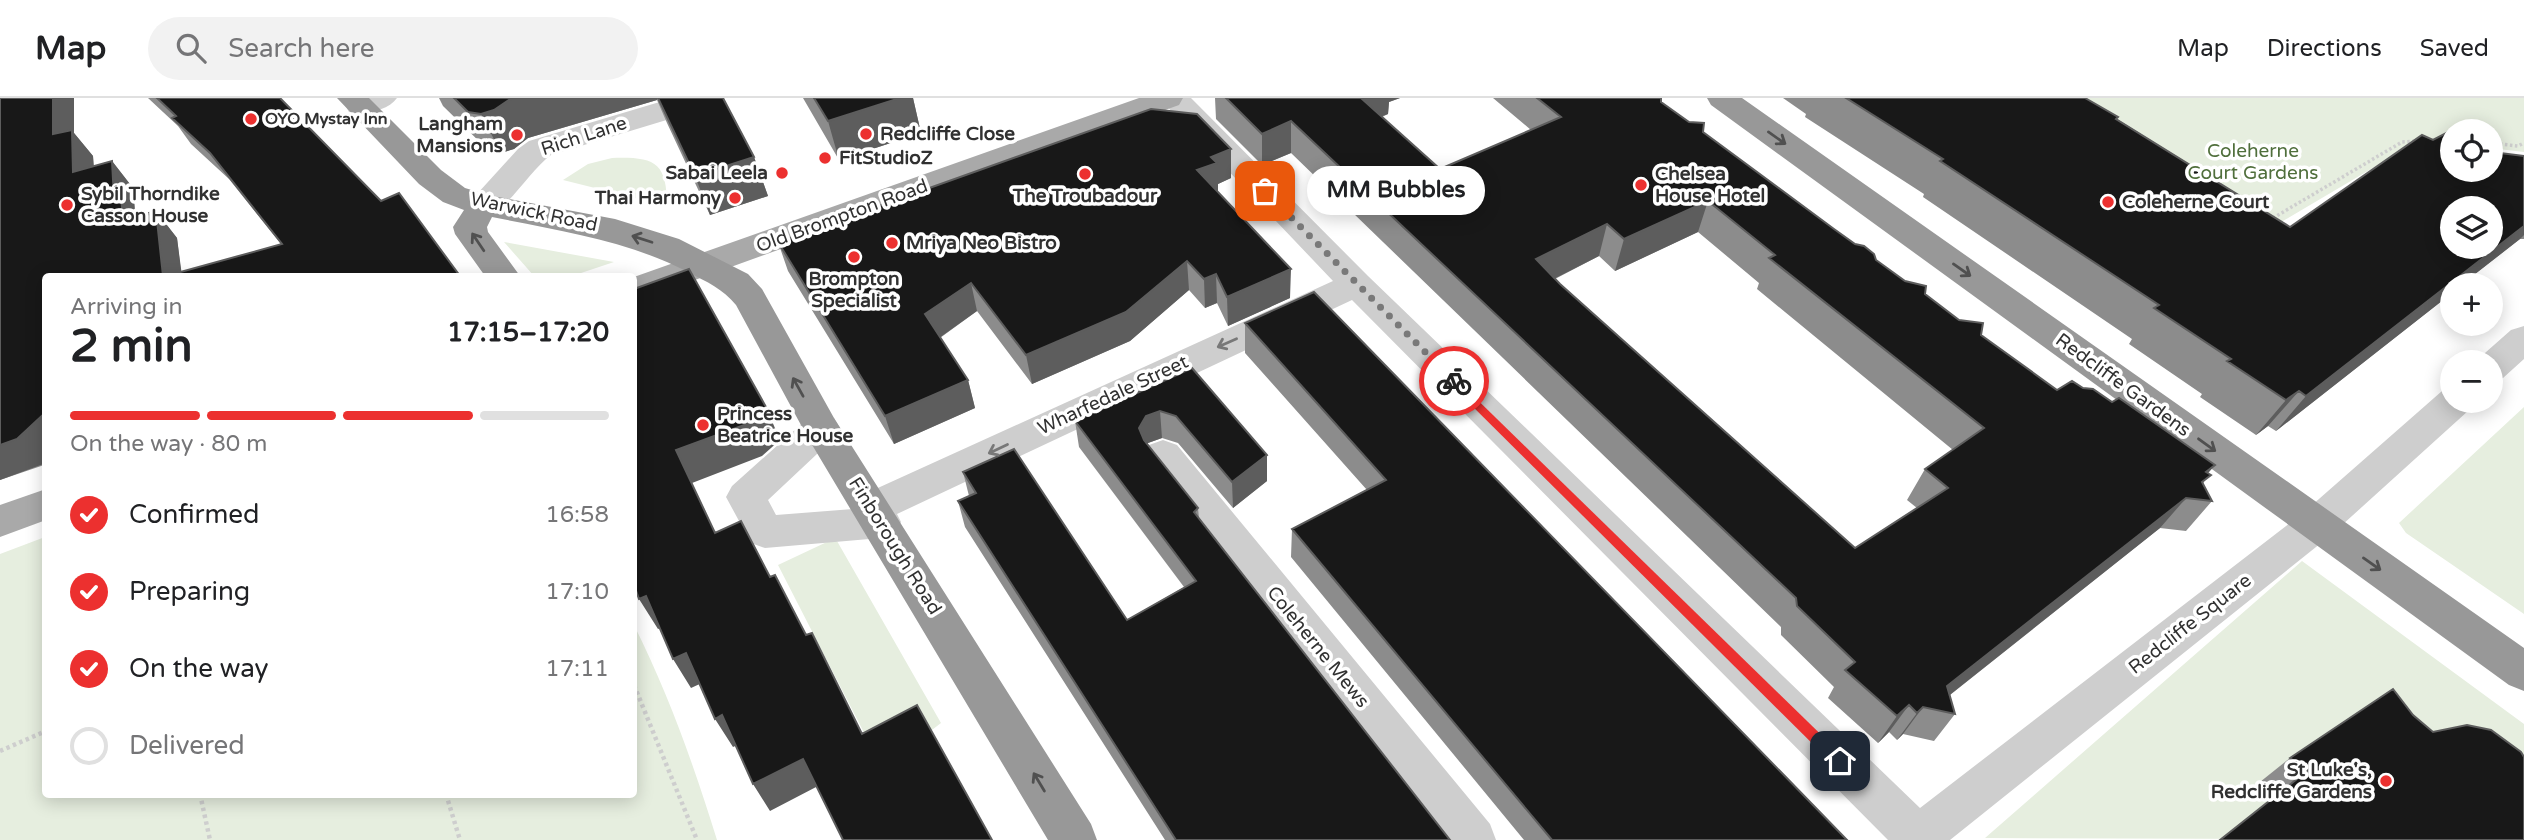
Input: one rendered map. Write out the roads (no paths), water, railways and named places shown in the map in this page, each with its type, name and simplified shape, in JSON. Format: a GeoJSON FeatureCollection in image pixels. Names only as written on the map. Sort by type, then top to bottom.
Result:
{"type":"FeatureCollection","features":[{"type":"Feature","properties":{"kind":"highway","name":"Redcliffe Gardens"},"geometry":{"type":"LineString","coordinates":[[1722,98],[2524,672]]}},
{"type":"Feature","properties":{"kind":"highway","name":"Warwick Road"},"geometry":{"type":"LineString","coordinates":[[365,100],[430,177],[454,195],[483,205],[615,230],[667,247],[705,264]]}},
{"type":"Feature","properties":{"kind":"highway"},"geometry":{"type":"LineString","coordinates":[[483,205],[470,227],[472,234],[501,273]]}},
{"type":"Feature","properties":{"kind":"highway","name":"Finborough Road"},"geometry":{"type":"LineString","coordinates":[[705,264],[736,282],[750,298],[821,428],[877,515],[1074,840]]}},
{"type":"Feature","properties":{"kind":"main road","name":"Old Brompton Road"},"geometry":{"type":"LineString","coordinates":[[637,289],[1168,98]]}},
{"type":"Feature","properties":{"kind":"main road"},"geometry":{"type":"LineString","coordinates":[[0,521],[42,505]]}},
{"type":"Feature","properties":{"kind":"street","name":"Rich Lane"},"geometry":{"type":"LineString","coordinates":[[483,205],[529,156],[540,148],[705,98]]}},
{"type":"Feature","properties":{"kind":"street","name":"Redcliffe Square"},"geometry":{"type":"LineString","coordinates":[[1174,98],[1356,284],[1917,838],[2317,524],[2442,413]]}},
{"type":"Feature","properties":{"kind":"street","name":"Wharfedale Street"},"geometry":{"type":"LineString","coordinates":[[877,515],[1124,406],[1356,284]]}},
{"type":"Feature","properties":{"kind":"street"},"geometry":{"type":"LineString","coordinates":[[2503,358],[2524,339]]}},
{"type":"Feature","properties":{"kind":"street"},"geometry":{"type":"LineString","coordinates":[[821,428],[746,497],[765,532],[877,515]]}},
{"type":"Feature","properties":{"kind":"street","name":"Coleherne Mews"},"geometry":{"type":"LineString","coordinates":[[1163,454],[1473,840]]}},
{"type":"Feature","properties":{"kind":"place","name":"OYO Mystay Inn"},"geometry":{"type":"Point","coordinates":[251,119]}},
{"type":"Feature","properties":{"kind":"place","name":"Redcliffe Close"},"geometry":{"type":"Point","coordinates":[866,134]}},
{"type":"Feature","properties":{"kind":"place","name":"Langham Mansions"},"geometry":{"type":"Point","coordinates":[517,135]}},
{"type":"Feature","properties":{"kind":"place","name":"FitStudioZ"},"geometry":{"type":"Point","coordinates":[825,158]}},
{"type":"Feature","properties":{"kind":"place","name":"Sabai Leela"},"geometry":{"type":"Point","coordinates":[782,173]}},
{"type":"Feature","properties":{"kind":"place","name":"The Troubadour"},"geometry":{"type":"Point","coordinates":[1085,174]}},
{"type":"Feature","properties":{"kind":"place","name":"Chelsea House Hotel"},"geometry":{"type":"Point","coordinates":[1641,185]}},
{"type":"Feature","properties":{"kind":"place","name":"MM Bubbles"},"geometry":{"type":"Point","coordinates":[1265,191]}},
{"type":"Feature","properties":{"kind":"place","name":"Thai Harmony"},"geometry":{"type":"Point","coordinates":[735,198]}},
{"type":"Feature","properties":{"kind":"place","name":"Coleherne Court"},"geometry":{"type":"Point","coordinates":[2108,202]}},
{"type":"Feature","properties":{"kind":"place","name":"Sybil Thorndike Casson House"},"geometry":{"type":"Point","coordinates":[67,205]}},
{"type":"Feature","properties":{"kind":"place","name":"Mriya Neo Bistro"},"geometry":{"type":"Point","coordinates":[892,243]}},
{"type":"Feature","properties":{"kind":"place","name":"Brompton Specialist"},"geometry":{"type":"Point","coordinates":[854,257]}},
{"type":"Feature","properties":{"kind":"place","name":"Princess Beatrice House"},"geometry":{"type":"Point","coordinates":[703,425]}},
{"type":"Feature","properties":{"kind":"place","name":"St Luke's, Redcliffe Gardens"},"geometry":{"type":"Point","coordinates":[2386,781]}},
{"type":"Feature","properties":{"kind":"park label","name":"Coleherne Court Gardens"},"geometry":{"type":"Point","coordinates":[2253,162]}}]}
